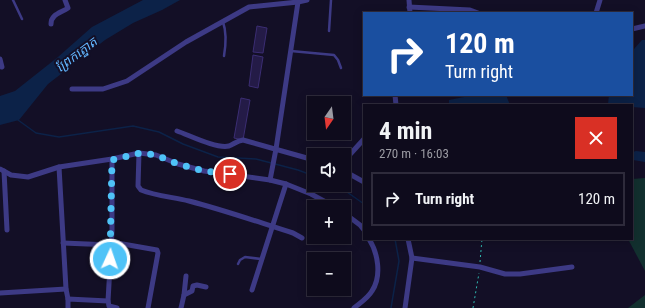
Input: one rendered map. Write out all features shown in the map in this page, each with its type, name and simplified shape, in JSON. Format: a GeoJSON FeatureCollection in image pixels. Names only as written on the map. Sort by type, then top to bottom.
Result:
{"type":"FeatureCollection","features":[{"type":"Feature","properties":{"kind":"street"},"geometry":{"type":"LineString","coordinates":[[51,24],[51,20],[54,15],[68,8],[65,0]]}},
{"type":"Feature","properties":{"kind":"street"},"geometry":{"type":"LineString","coordinates":[[72,89],[104,89],[127,81],[186,42],[249,7],[307,0]]}},
{"type":"Feature","properties":{"kind":"street"},"geometry":{"type":"LineString","coordinates":[[409,0],[410,12]]}},
{"type":"Feature","properties":{"kind":"street"},"geometry":{"type":"LineString","coordinates":[[596,12],[600,0]]}},
{"type":"Feature","properties":{"kind":"street"},"geometry":{"type":"LineString","coordinates":[[270,180],[298,2]]}},
{"type":"Feature","properties":{"kind":"street"},"geometry":{"type":"LineString","coordinates":[[409,7],[470,10],[475,12]]}},
{"type":"Feature","properties":{"kind":"street"},"geometry":{"type":"LineString","coordinates":[[633,29],[645,26]]}},
{"type":"Feature","properties":{"kind":"street"},"geometry":{"type":"LineString","coordinates":[[0,59],[2,67]]}},
{"type":"Feature","properties":{"kind":"street"},"geometry":{"type":"LineString","coordinates":[[177,131],[217,145],[228,146],[237,141],[243,140],[307,158]]}},
{"type":"Feature","properties":{"kind":"street"},"geometry":{"type":"LineString","coordinates":[[351,153],[363,140]]}},
{"type":"Feature","properties":{"kind":"street"},"geometry":{"type":"LineString","coordinates":[[140,153],[138,186],[140,190],[198,203],[273,226],[302,238]]}},
{"type":"Feature","properties":{"kind":"street"},"geometry":{"type":"LineString","coordinates":[[2,170],[11,175],[28,177],[60,167],[112,160],[140,153],[156,155],[178,164],[204,171],[270,180],[286,184],[312,194],[323,200]]}},
{"type":"Feature","properties":{"kind":"street"},"geometry":{"type":"LineString","coordinates":[[112,160],[111,245],[108,301],[109,306],[117,308]]}},
{"type":"Feature","properties":{"kind":"street"},"geometry":{"type":"LineString","coordinates":[[60,167],[63,243],[68,308]]}},
{"type":"Feature","properties":{"kind":"street"},"geometry":{"type":"LineString","coordinates":[[2,170],[7,230]]}},
{"type":"Feature","properties":{"kind":"street"},"geometry":{"type":"LineString","coordinates":[[351,175],[363,181]]}},
{"type":"Feature","properties":{"kind":"street"},"geometry":{"type":"LineString","coordinates":[[252,290],[286,184]]}},
{"type":"Feature","properties":{"kind":"street"},"geometry":{"type":"LineString","coordinates":[[351,217],[362,223]]}},
{"type":"Feature","properties":{"kind":"street"},"geometry":{"type":"LineString","coordinates":[[354,308],[373,290],[376,279],[377,259],[369,240]]}},
{"type":"Feature","properties":{"kind":"street"},"geometry":{"type":"LineString","coordinates":[[406,308],[412,258],[408,240]]}},
{"type":"Feature","properties":{"kind":"street"},"geometry":{"type":"LineString","coordinates":[[63,243],[111,245],[117,243],[157,250],[158,253],[148,308]]}},
{"type":"Feature","properties":{"kind":"street"},"geometry":{"type":"LineString","coordinates":[[412,258],[480,267],[505,274],[520,274],[572,266]]}},
{"type":"Feature","properties":{"kind":"street"},"geometry":{"type":"LineString","coordinates":[[181,308],[186,276]]}},
{"type":"Feature","properties":{"kind":"street"},"geometry":{"type":"LineString","coordinates":[[184,295],[192,291],[193,286],[197,285],[206,287]]}},
{"type":"Feature","properties":{"kind":"street"},"geometry":{"type":"LineString","coordinates":[[0,293],[66,289]]}},
{"type":"Feature","properties":{"kind":"street"},"geometry":{"type":"LineString","coordinates":[[68,299],[108,301]]}},
{"type":"Feature","properties":{"kind":"lane"},"geometry":{"type":"LineString","coordinates":[[13,0],[22,20]]}},
{"type":"Feature","properties":{"kind":"lane"},"geometry":{"type":"LineString","coordinates":[[329,31],[330,0]]}},
{"type":"Feature","properties":{"kind":"lane"},"geometry":{"type":"LineString","coordinates":[[222,21],[225,28],[226,42],[224,56]]}},
{"type":"Feature","properties":{"kind":"lane"},"geometry":{"type":"LineString","coordinates":[[291,51],[334,55],[341,68]]}},
{"type":"Feature","properties":{"kind":"lane"},"geometry":{"type":"LineString","coordinates":[[238,264],[240,260],[245,257],[261,259]]}},
{"type":"Feature","properties":{"kind":"path"},"geometry":{"type":"LineString","coordinates":[[472,308],[480,267],[482,240]]}},
{"type":"Feature","properties":{"kind":"green space"},"geometry":{"type":"Polygon","coordinates":[[[645,178],[645,271],[629,240],[633,240],[633,179],[645,178]]]}},
{"type":"Feature","properties":{"kind":"green space"},"geometry":{"type":"Polygon","coordinates":[[[645,295],[645,308],[628,308],[645,295]]]}},
{"type":"Feature","properties":{"kind":"water","name":"ព្រែកត្នោត"},"geometry":{"type":"Polygon","coordinates":[[[143,0],[180,0],[133,23],[105,40],[48,84],[19,120],[0,125],[0,96],[15,91],[58,57],[92,27],[143,0]]]}},
{"type":"Feature","properties":{"kind":"water"},"geometry":{"type":"Polygon","coordinates":[[[642,40],[645,40],[645,108],[633,107],[633,104],[608,104],[609,96],[633,96],[634,49],[642,40]]]}},
{"type":"Feature","properties":{"kind":"water"},"geometry":{"type":"Polygon","coordinates":[[[469,96],[506,96],[510,104],[449,104],[449,100],[469,96]]]}},
{"type":"Feature","properties":{"kind":"water"},"geometry":{"type":"Polygon","coordinates":[[[633,152],[645,152],[645,162],[633,160],[633,152]]]}},
{"type":"Feature","properties":{"kind":"building"},"geometry":{"type":"Polygon","coordinates":[[[257,26],[267,28],[263,53],[253,52],[257,26]]]}},
{"type":"Feature","properties":{"kind":"building"},"geometry":{"type":"Polygon","coordinates":[[[253,55],[263,57],[258,88],[249,86],[253,55]]]}},
{"type":"Feature","properties":{"kind":"building"},"geometry":{"type":"Polygon","coordinates":[[[241,98],[250,100],[243,140],[234,138],[241,98]]]}},
{"type":"Feature","properties":{"kind":"waterway"},"geometry":{"type":"LineString","coordinates":[[18,120],[36,133],[59,137],[133,126],[159,132],[183,144],[218,157],[256,159],[307,173]]}},
{"type":"Feature","properties":{"kind":"waterway"},"geometry":{"type":"LineString","coordinates":[[347,192],[363,203]]}},
{"type":"Feature","properties":{"kind":"waterway"},"geometry":{"type":"LineString","coordinates":[[391,308],[399,261],[395,240]]}},
{"type":"Feature","properties":{"kind":"route"},"geometry":{"type":"LineString","coordinates":[[110,259],[112,232],[112,160],[140,153],[156,155],[178,164],[204,171],[230,174]]}}]}
